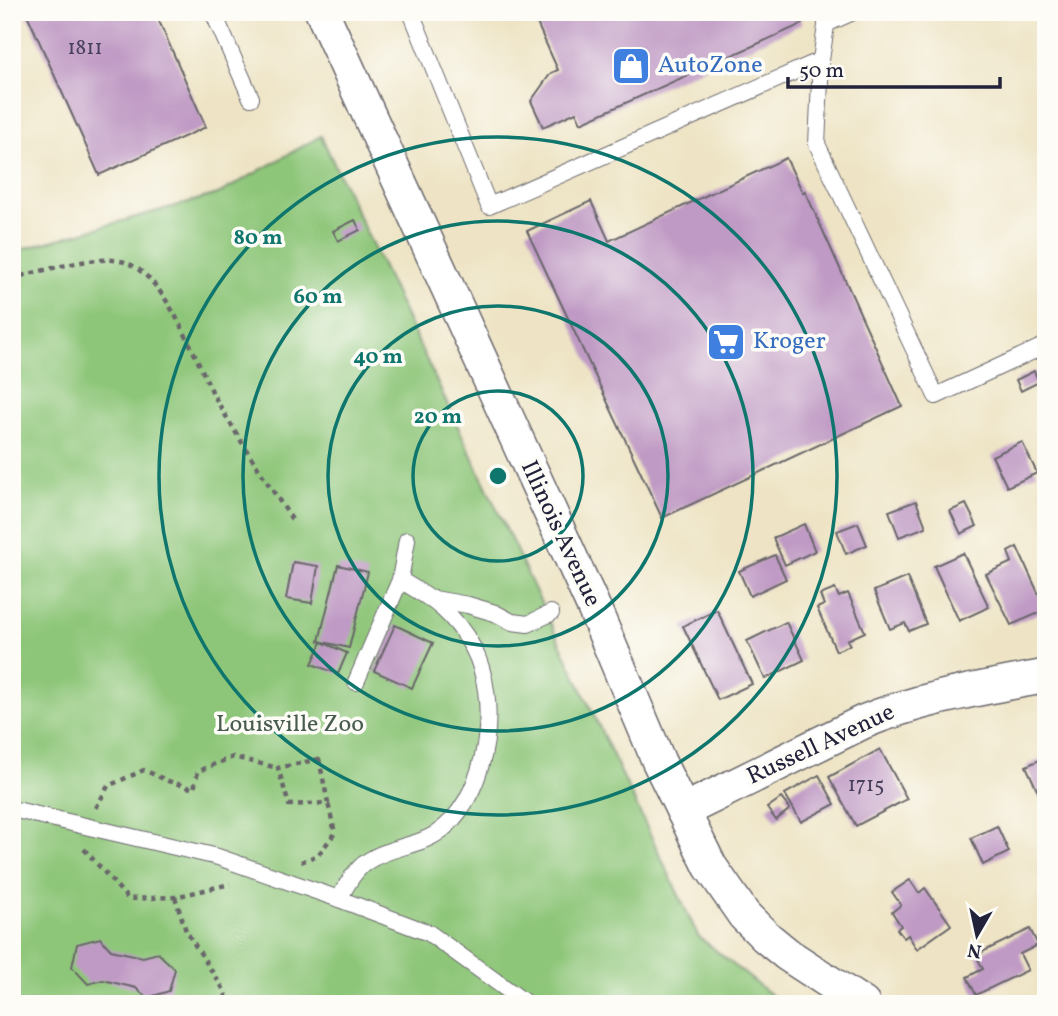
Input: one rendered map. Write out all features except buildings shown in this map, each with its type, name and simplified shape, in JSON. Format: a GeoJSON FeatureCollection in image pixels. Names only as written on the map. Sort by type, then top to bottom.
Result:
{"type":"FeatureCollection","features":[{"type":"Feature","properties":{"kind":"street","name":"Illinois Avenue"},"geometry":{"type":"LineString","coordinates":[[322,12],[589,597],[659,762],[710,866],[744,915],[788,955],[863,1004]]}},
{"type":"Feature","properties":{"kind":"street","name":"Russell Avenue"},"geometry":{"type":"LineString","coordinates":[[683,811],[891,710],[929,699],[1046,676]]}},
{"type":"Feature","properties":{"kind":"lane"},"geometry":{"type":"LineString","coordinates":[[213,12],[251,98]]}},
{"type":"Feature","properties":{"kind":"lane"},"geometry":{"type":"LineString","coordinates":[[411,12],[489,206],[821,60]]}},
{"type":"Feature","properties":{"kind":"lane"},"geometry":{"type":"LineString","coordinates":[[853,12],[827,18],[821,60],[817,144],[936,396],[1046,345]]}},
{"type":"Feature","properties":{"kind":"lane"},"geometry":{"type":"LineString","coordinates":[[356,682],[400,580],[407,540]]}},
{"type":"Feature","properties":{"kind":"lane"},"geometry":{"type":"LineString","coordinates":[[339,899],[352,876],[367,862],[389,850],[416,844],[442,830],[461,813],[484,758],[487,724],[484,685],[474,650],[458,626],[434,599],[400,580]]}},
{"type":"Feature","properties":{"kind":"lane"},"geometry":{"type":"LineString","coordinates":[[434,599],[468,605],[512,622],[528,624],[551,613]]}},
{"type":"Feature","properties":{"kind":"lane"},"geometry":{"type":"LineString","coordinates":[[12,809],[218,857],[429,933],[527,1004]]}},
{"type":"Feature","properties":{"kind":"path"},"geometry":{"type":"LineString","coordinates":[[12,278],[95,260],[127,262],[153,281],[178,321],[222,409],[257,469],[293,521]]}},
{"type":"Feature","properties":{"kind":"path"},"geometry":{"type":"LineString","coordinates":[[270,875],[318,855],[335,833],[319,759],[278,768],[289,805],[328,803]]}},
{"type":"Feature","properties":{"kind":"path"},"geometry":{"type":"LineString","coordinates":[[175,897],[186,931],[224,990],[229,1004]]}},
{"type":"Feature","properties":{"kind":"green space","name":"Louisville Zoo"},"geometry":{"type":"Polygon","coordinates":[[[321,136],[698,936],[772,996],[787,1004],[12,1004],[12,252],[218,194],[321,136]]]}},
{"type":"Feature","properties":{"kind":"place","name":"AutoZone"},"geometry":{"type":"Point","coordinates":[631,66]}},
{"type":"Feature","properties":{"kind":"place","name":"Kroger"},"geometry":{"type":"Point","coordinates":[726,342]}}]}
